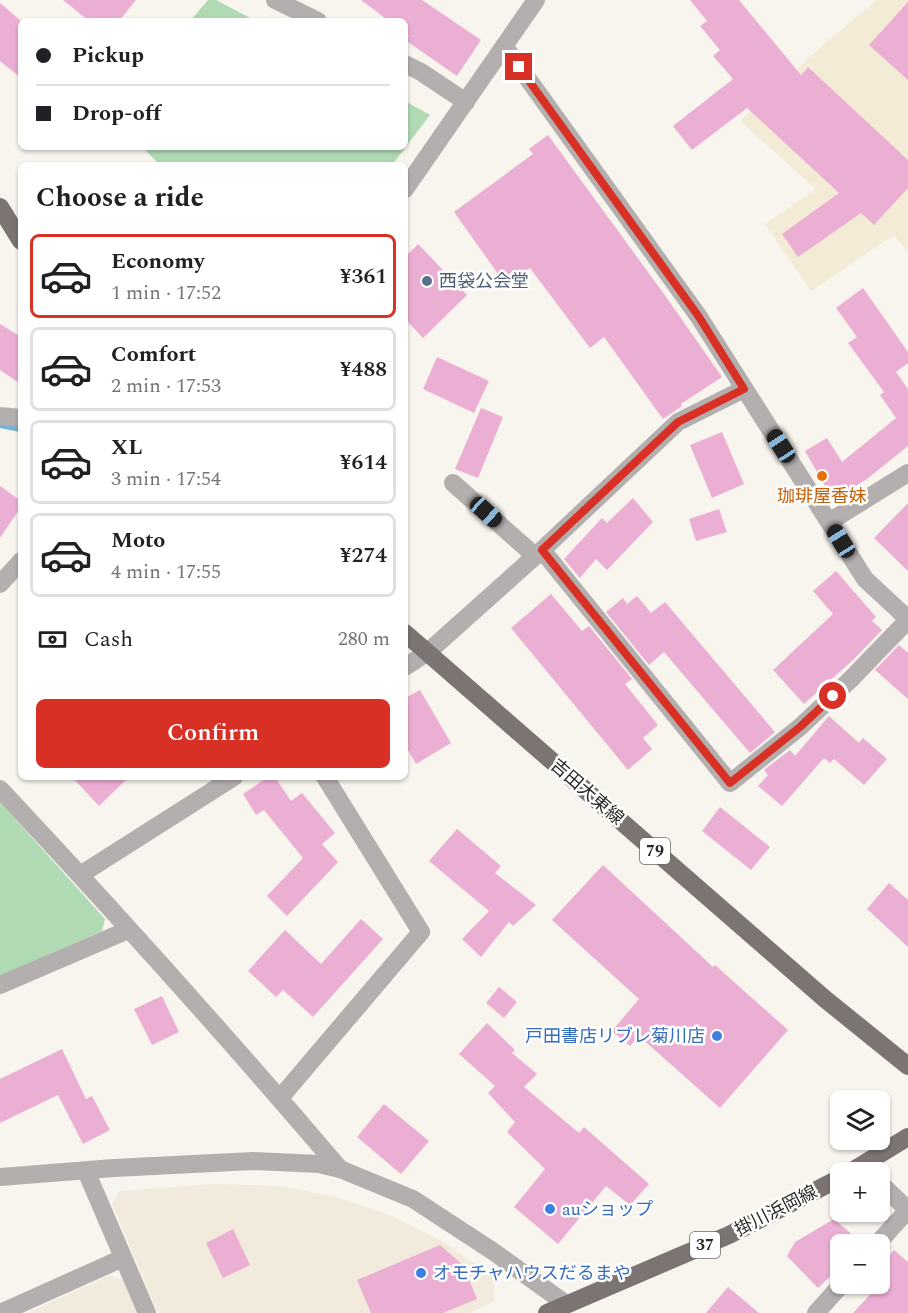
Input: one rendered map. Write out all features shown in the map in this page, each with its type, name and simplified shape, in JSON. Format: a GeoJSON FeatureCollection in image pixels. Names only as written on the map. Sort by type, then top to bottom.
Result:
{"type":"FeatureCollection","features":[{"type":"Feature","properties":{"kind":"main road"},"geometry":{"type":"LineString","coordinates":[[0,207],[18,236]]}},
{"type":"Feature","properties":{"kind":"main road","name":"吉田大東線"},"geometry":{"type":"LineString","coordinates":[[408,635],[825,999],[908,1066]]}},
{"type":"Feature","properties":{"kind":"main road"},"geometry":{"type":"LineString","coordinates":[[873,1162],[908,1137]]}},
{"type":"Feature","properties":{"kind":"main road","name":"掛川浜岡線"},"geometry":{"type":"LineString","coordinates":[[547,1313],[572,1309],[729,1235],[830,1183]]}},
{"type":"Feature","properties":{"kind":"street"},"geometry":{"type":"LineString","coordinates":[[275,0],[312,18]]}},
{"type":"Feature","properties":{"kind":"street"},"geometry":{"type":"LineString","coordinates":[[408,185],[536,0]]}},
{"type":"Feature","properties":{"kind":"street"},"geometry":{"type":"LineString","coordinates":[[453,483],[538,553],[730,783],[800,727],[850,681],[908,619],[865,579],[699,317],[505,47]]}},
{"type":"Feature","properties":{"kind":"street"},"geometry":{"type":"LineString","coordinates":[[408,66],[466,102]]}},
{"type":"Feature","properties":{"kind":"street"},"geometry":{"type":"LineString","coordinates":[[408,665],[428,652],[538,553],[678,422],[744,389]]}},
{"type":"Feature","properties":{"kind":"street"},"geometry":{"type":"LineString","coordinates":[[0,416],[18,418]]}},
{"type":"Feature","properties":{"kind":"street"},"geometry":{"type":"LineString","coordinates":[[829,522],[908,473]]}},
{"type":"Feature","properties":{"kind":"street"},"geometry":{"type":"LineString","coordinates":[[0,584],[18,564]]}},
{"type":"Feature","properties":{"kind":"street"},"geometry":{"type":"LineString","coordinates":[[80,875],[229,780]]}},
{"type":"Feature","properties":{"kind":"street"},"geometry":{"type":"LineString","coordinates":[[280,1098],[421,932],[327,780]]}},
{"type":"Feature","properties":{"kind":"street"},"geometry":{"type":"LineString","coordinates":[[0,789],[280,1098],[340,1169]]}},
{"type":"Feature","properties":{"kind":"street"},"geometry":{"type":"LineString","coordinates":[[0,985],[128,930]]}},
{"type":"Feature","properties":{"kind":"street"},"geometry":{"type":"LineString","coordinates":[[0,1177],[253,1161],[319,1164],[340,1169],[413,1199],[494,1251],[572,1309]]}},
{"type":"Feature","properties":{"kind":"street"},"geometry":{"type":"LineString","coordinates":[[86,1171],[147,1313]]}},
{"type":"Feature","properties":{"kind":"street"},"geometry":{"type":"LineString","coordinates":[[886,1234],[908,1210],[890,1193]]}},
{"type":"Feature","properties":{"kind":"street"},"geometry":{"type":"LineString","coordinates":[[0,1313],[123,1258]]}},
{"type":"Feature","properties":{"kind":"street"},"geometry":{"type":"LineString","coordinates":[[816,1313],[833,1294]]}},
{"type":"Feature","properties":{"kind":"shaded area"},"geometry":{"type":"Polygon","coordinates":[[[877,0],[908,0],[908,253],[894,235],[811,291],[765,224],[816,189],[740,121],[824,44],[877,0]]]}},
{"type":"Feature","properties":{"kind":"shaded area"},"geometry":{"type":"Polygon","coordinates":[[[214,1184],[279,1186],[336,1197],[390,1215],[442,1241],[495,1278],[494,1302],[469,1313],[158,1313],[112,1204],[119,1191],[214,1184]]]}},
{"type":"Feature","properties":{"kind":"shaded area"},"geometry":{"type":"Polygon","coordinates":[[[111,1275],[124,1281],[138,1313],[27,1313],[111,1275]]]}},
{"type":"Feature","properties":{"kind":"green space"},"geometry":{"type":"Polygon","coordinates":[[[208,0],[216,0],[250,18],[193,18],[208,0]]]}},
{"type":"Feature","properties":{"kind":"green space"},"geometry":{"type":"Polygon","coordinates":[[[408,103],[430,115],[408,144],[408,103]]]}},
{"type":"Feature","properties":{"kind":"green space"},"geometry":{"type":"Polygon","coordinates":[[[145,150],[403,150],[394,162],[157,162],[145,150]]]}},
{"type":"Feature","properties":{"kind":"green space"},"geometry":{"type":"Polygon","coordinates":[[[0,802],[105,919],[102,931],[0,976],[0,802]]]}},
{"type":"Feature","properties":{"kind":"building"},"geometry":{"type":"Polygon","coordinates":[[[63,0],[136,0],[121,18],[85,18],[63,0]]]}},
{"type":"Feature","properties":{"kind":"building"},"geometry":{"type":"Polygon","coordinates":[[[361,0],[422,0],[481,40],[457,76],[408,42],[408,18],[385,18],[361,0]]]}},
{"type":"Feature","properties":{"kind":"building"},"geometry":{"type":"Polygon","coordinates":[[[690,0],[739,0],[801,75],[808,67],[908,160],[908,188],[874,225],[861,213],[798,257],[782,234],[839,193],[747,108],[692,150],[673,126],[733,79],[713,56],[720,50],[700,26],[707,21],[690,0]]]}},
{"type":"Feature","properties":{"kind":"building"},"geometry":{"type":"Polygon","coordinates":[[[908,2],[908,80],[869,45],[908,2]]]}},
{"type":"Feature","properties":{"kind":"building"},"geometry":{"type":"Polygon","coordinates":[[[0,3],[18,18],[18,76],[0,61],[0,3]]]}},
{"type":"Feature","properties":{"kind":"building"},"geometry":{"type":"Polygon","coordinates":[[[548,135],[722,377],[663,419],[604,337],[590,348],[530,268],[506,285],[454,212],[533,154],[529,149],[548,135]]]}},
{"type":"Feature","properties":{"kind":"building"},"geometry":{"type":"Polygon","coordinates":[[[418,244],[467,295],[423,338],[408,322],[408,254],[418,244]]]}},
{"type":"Feature","properties":{"kind":"building"},"geometry":{"type":"Polygon","coordinates":[[[863,288],[908,352],[908,363],[896,372],[908,389],[908,446],[867,479],[833,500],[805,451],[827,438],[842,462],[896,418],[880,395],[884,392],[848,343],[857,337],[836,308],[863,288]]]}},
{"type":"Feature","properties":{"kind":"building"},"geometry":{"type":"Polygon","coordinates":[[[0,324],[18,335],[18,382],[0,370],[0,324]]]}},
{"type":"Feature","properties":{"kind":"building"},"geometry":{"type":"Polygon","coordinates":[[[437,357],[489,381],[474,413],[423,389],[437,357]]]}},
{"type":"Feature","properties":{"kind":"building"},"geometry":{"type":"Polygon","coordinates":[[[481,408],[503,417],[478,478],[455,469],[481,408]]]}},
{"type":"Feature","properties":{"kind":"building"},"geometry":{"type":"Polygon","coordinates":[[[722,432],[744,484],[712,498],[690,445],[722,432]]]}},
{"type":"Feature","properties":{"kind":"building"},"geometry":{"type":"Polygon","coordinates":[[[0,486],[18,499],[18,511],[0,538],[0,486]]]}},
{"type":"Feature","properties":{"kind":"building"},"geometry":{"type":"Polygon","coordinates":[[[633,498],[653,522],[607,570],[596,559],[580,578],[564,559],[602,518],[607,523],[633,498]]]}},
{"type":"Feature","properties":{"kind":"building"},"geometry":{"type":"Polygon","coordinates":[[[908,503],[908,571],[874,538],[908,503]]]}},
{"type":"Feature","properties":{"kind":"building"},"geometry":{"type":"Polygon","coordinates":[[[719,509],[727,532],[696,541],[689,519],[719,509]]]}},
{"type":"Feature","properties":{"kind":"building"},"geometry":{"type":"Polygon","coordinates":[[[836,571],[876,617],[872,621],[882,630],[804,704],[773,670],[833,614],[813,591],[836,571]]]}},
{"type":"Feature","properties":{"kind":"building"},"geometry":{"type":"Polygon","coordinates":[[[551,594],[582,631],[589,626],[632,679],[625,684],[658,725],[643,738],[652,749],[628,770],[511,628],[551,594]]]}},
{"type":"Feature","properties":{"kind":"building"},"geometry":{"type":"Polygon","coordinates":[[[637,596],[651,613],[665,602],[775,732],[750,753],[664,652],[649,665],[606,612],[623,598],[627,604],[637,596]]]}},
{"type":"Feature","properties":{"kind":"building"},"geometry":{"type":"Polygon","coordinates":[[[899,645],[908,653],[908,699],[875,670],[899,645]]]}},
{"type":"Feature","properties":{"kind":"building"},"geometry":{"type":"Polygon","coordinates":[[[420,690],[451,743],[416,764],[408,750],[408,696],[420,690]]]}},
{"type":"Feature","properties":{"kind":"building"},"geometry":{"type":"Polygon","coordinates":[[[829,716],[859,743],[863,738],[887,759],[864,785],[834,759],[830,763],[824,758],[782,806],[758,786],[768,775],[764,770],[790,750],[795,756],[829,716]]]}},
{"type":"Feature","properties":{"kind":"building"},"geometry":{"type":"Polygon","coordinates":[[[75,780],[126,780],[99,806],[75,780]]]}},
{"type":"Feature","properties":{"kind":"building"},"geometry":{"type":"Polygon","coordinates":[[[264,780],[277,780],[291,801],[302,793],[335,833],[322,844],[338,862],[287,916],[267,896],[303,858],[264,810],[256,815],[243,794],[264,780]]]}},
{"type":"Feature","properties":{"kind":"building"},"geometry":{"type":"Polygon","coordinates":[[[720,807],[770,847],[751,870],[702,831],[720,807]]]}},
{"type":"Feature","properties":{"kind":"building"},"geometry":{"type":"Polygon","coordinates":[[[457,829],[501,866],[495,873],[536,905],[513,926],[509,922],[481,957],[462,939],[489,911],[429,861],[457,829]]]}},
{"type":"Feature","properties":{"kind":"building"},"geometry":{"type":"Polygon","coordinates":[[[603,865],[713,967],[715,965],[788,1030],[720,1108],[639,1036],[630,1046],[612,1031],[639,999],[552,920],[603,865]]]}},
{"type":"Feature","properties":{"kind":"building"},"geometry":{"type":"Polygon","coordinates":[[[889,883],[908,900],[908,947],[867,909],[889,883]]]}},
{"type":"Feature","properties":{"kind":"building"},"geometry":{"type":"Polygon","coordinates":[[[361,919],[383,939],[313,1017],[283,990],[276,997],[248,971],[285,930],[321,964],[361,919]]]}},
{"type":"Feature","properties":{"kind":"building"},"geometry":{"type":"Polygon","coordinates":[[[499,987],[517,1002],[504,1018],[486,1003],[499,987]]]}},
{"type":"Feature","properties":{"kind":"building"},"geometry":{"type":"Polygon","coordinates":[[[162,996],[179,1032],[152,1045],[134,1009],[162,996]]]}},
{"type":"Feature","properties":{"kind":"building"},"geometry":{"type":"Polygon","coordinates":[[[487,1023],[515,1050],[512,1053],[537,1074],[524,1087],[579,1133],[584,1127],[649,1184],[630,1205],[606,1186],[558,1244],[514,1207],[545,1169],[507,1132],[515,1122],[488,1093],[495,1086],[459,1054],[487,1023]]]}},
{"type":"Feature","properties":{"kind":"building"},"geometry":{"type":"Polygon","coordinates":[[[62,1049],[86,1099],[92,1096],[110,1130],[83,1144],[58,1095],[0,1123],[0,1079],[62,1049]]]}},
{"type":"Feature","properties":{"kind":"building"},"geometry":{"type":"Polygon","coordinates":[[[384,1104],[429,1141],[401,1174],[357,1137],[384,1104]]]}},
{"type":"Feature","properties":{"kind":"building"},"geometry":{"type":"Polygon","coordinates":[[[830,1221],[837,1222],[851,1234],[830,1234],[830,1277],[818,1288],[787,1256],[795,1242],[830,1221]]]}},
{"type":"Feature","properties":{"kind":"building"},"geometry":{"type":"Polygon","coordinates":[[[233,1229],[250,1265],[223,1278],[206,1243],[233,1229]]]}},
{"type":"Feature","properties":{"kind":"building","name":"オモチャハウスだるまや"},"geometry":{"type":"Polygon","coordinates":[[[440,1245],[463,1265],[477,1299],[443,1313],[371,1313],[357,1280],[440,1245]]]}},
{"type":"Feature","properties":{"kind":"building"},"geometry":{"type":"Polygon","coordinates":[[[894,1250],[908,1262],[908,1313],[853,1313],[871,1294],[890,1294],[890,1255],[894,1250]]]}},
{"type":"Feature","properties":{"kind":"building"},"geometry":{"type":"Polygon","coordinates":[[[728,1287],[759,1313],[706,1313],[728,1287]]]}},
{"type":"Feature","properties":{"kind":"waterway"},"geometry":{"type":"LineString","coordinates":[[0,424],[18,427]]}},
{"type":"Feature","properties":{"kind":"place","name":"西袋公会堂"},"geometry":{"type":"Point","coordinates":[427,281]}},
{"type":"Feature","properties":{"kind":"place","name":"珈琲屋香妹"},"geometry":{"type":"Point","coordinates":[822,476]}},
{"type":"Feature","properties":{"kind":"place","name":"戸田書店リブレ菊川店"},"geometry":{"type":"Point","coordinates":[717,1036]}},
{"type":"Feature","properties":{"kind":"place","name":"auショップ"},"geometry":{"type":"Point","coordinates":[550,1209]}},
{"type":"Feature","properties":{"kind":"place","name":"オモチャハウスだるまや"},"geometry":{"type":"Point","coordinates":[421,1273]}},
{"type":"Feature","properties":{"kind":"route"},"geometry":{"type":"LineString","coordinates":[[519,67],[699,317],[744,389],[678,422],[542,550],[730,783],[800,727],[833,696]]}}]}
